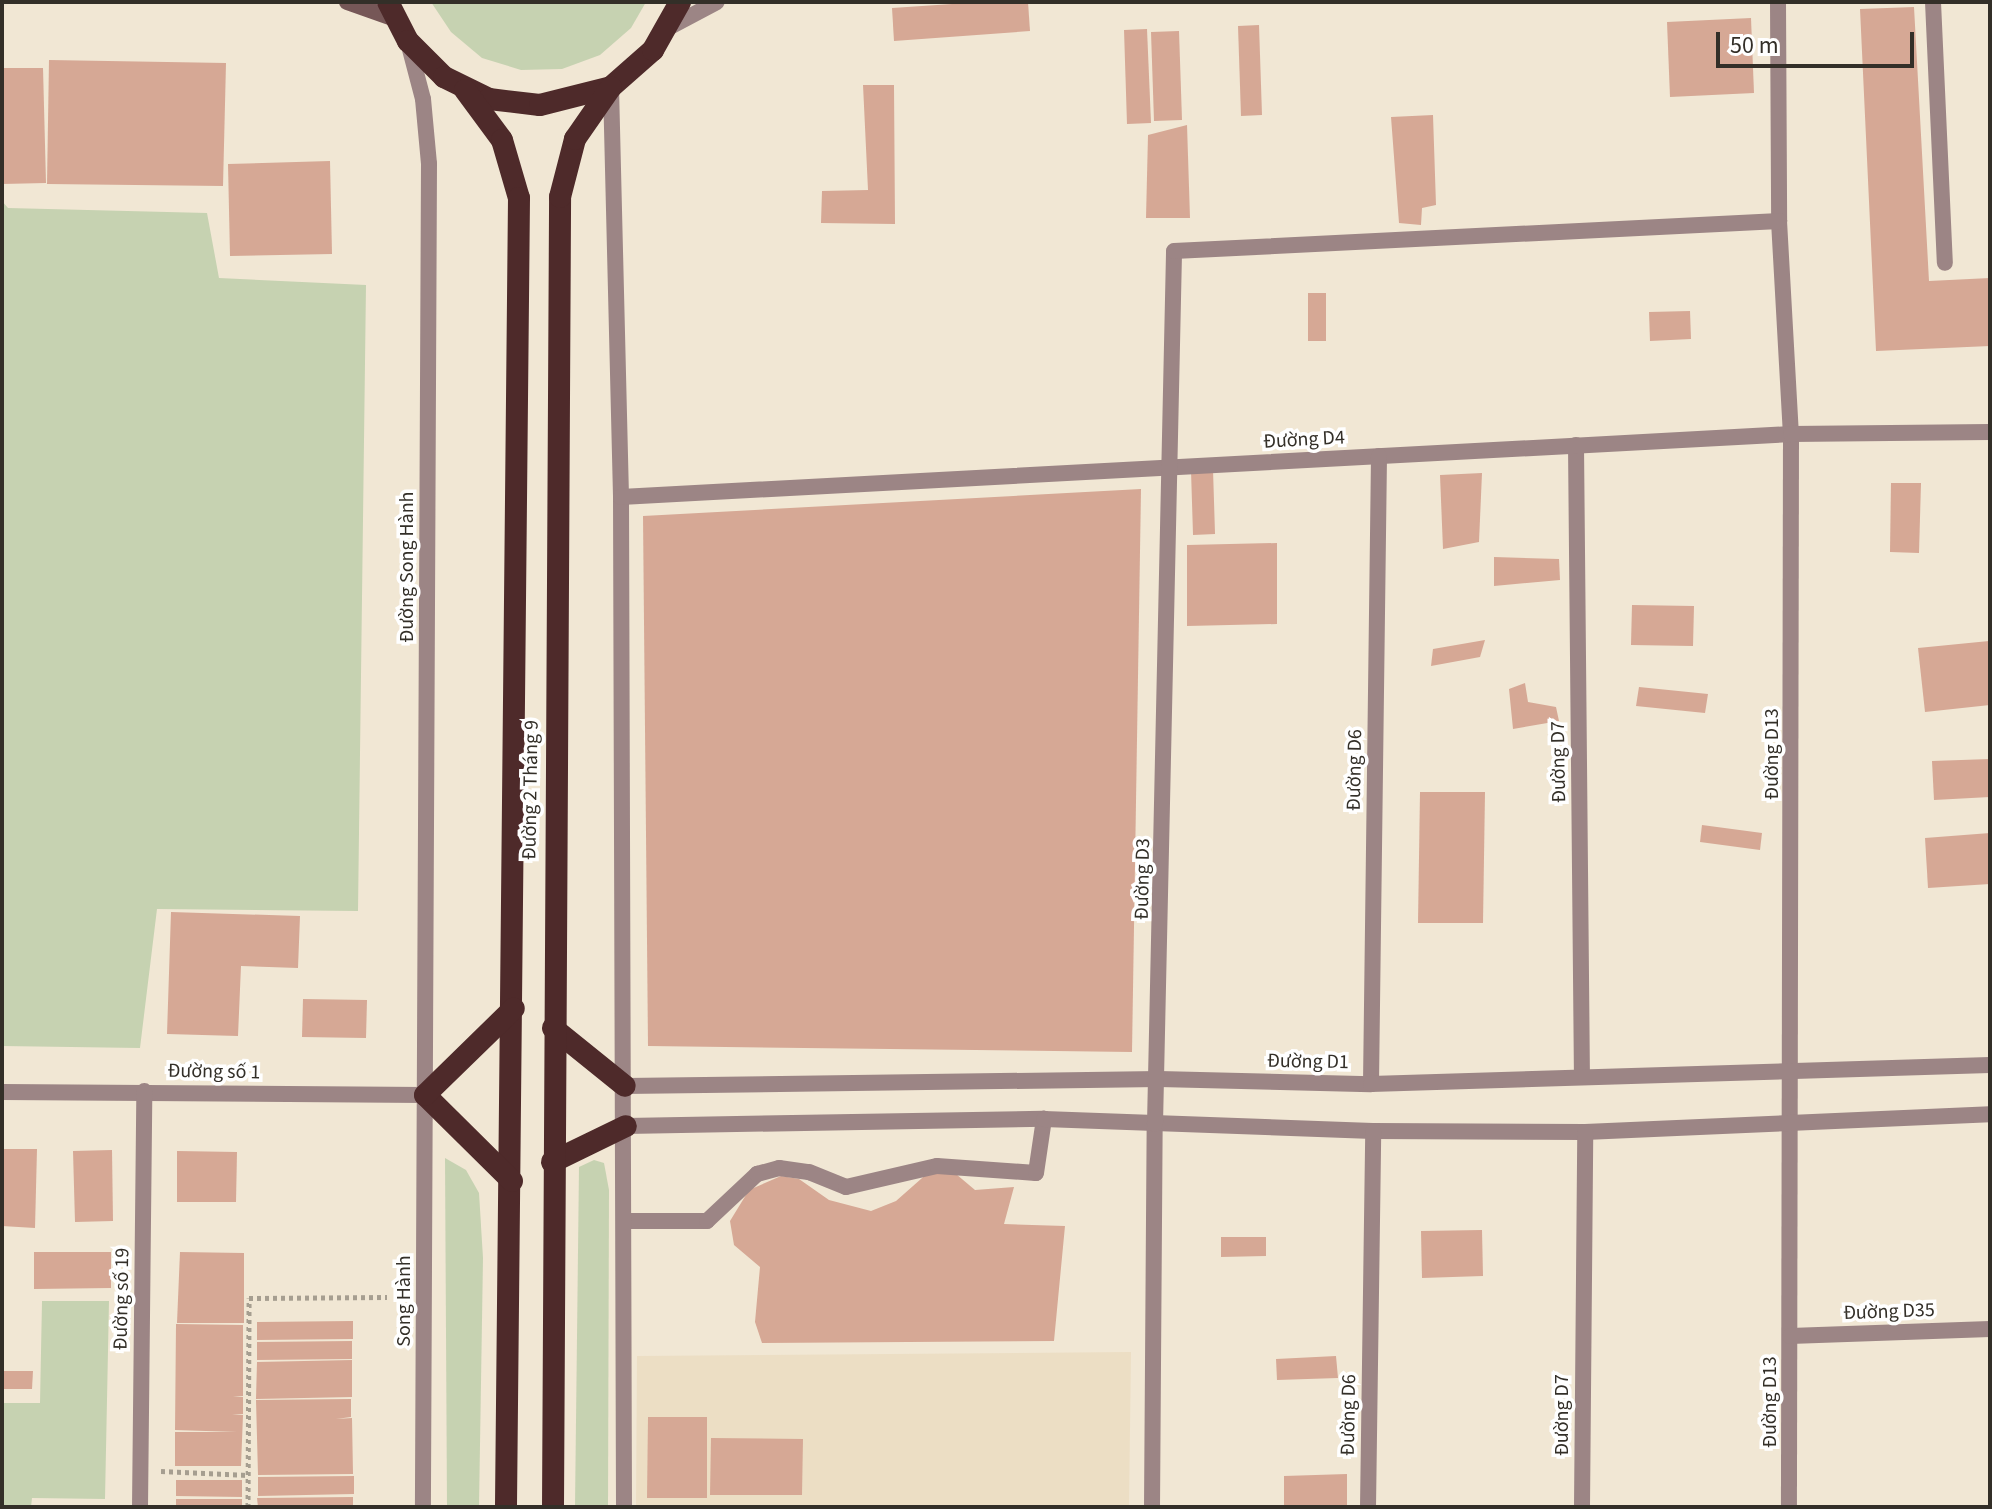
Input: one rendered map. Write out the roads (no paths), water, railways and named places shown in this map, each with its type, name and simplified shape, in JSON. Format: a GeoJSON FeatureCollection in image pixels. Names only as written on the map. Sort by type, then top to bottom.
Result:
{"type":"FeatureCollection","features":[{"type":"Feature","properties":{"kind":"highway"},"geometry":{"type":"LineString","coordinates":[[391,10],[408,41],[444,77],[465,90],[502,102],[540,105],[611,87],[653,50],[680,2]]}},
{"type":"Feature","properties":{"kind":"highway","name":"Đường 2 Tháng 9"},"geometry":{"type":"LineString","coordinates":[[553,1507],[552,1162],[560,197],[575,139],[611,87]]}},
{"type":"Feature","properties":{"kind":"highway","name":"Đường 2 Tháng 9"},"geometry":{"type":"LineString","coordinates":[[465,90],[502,140],[519,198],[514,1008],[506,1507]]}},
{"type":"Feature","properties":{"kind":"highway"},"geometry":{"type":"LineString","coordinates":[[512,1181],[425,1095],[514,1008]]}},
{"type":"Feature","properties":{"kind":"highway"},"geometry":{"type":"LineString","coordinates":[[553,1028],[625,1086]]}},
{"type":"Feature","properties":{"kind":"highway"},"geometry":{"type":"LineString","coordinates":[[552,1162],[626,1126]]}},
{"type":"Feature","properties":{"kind":"main road"},"geometry":{"type":"LineString","coordinates":[[347,2],[391,10]]}},
{"type":"Feature","properties":{"kind":"street"},"geometry":{"type":"LineString","coordinates":[[668,28],[717,2]]}},
{"type":"Feature","properties":{"kind":"street","name":"Đường D13"},"geometry":{"type":"LineString","coordinates":[[1778,2],[1779,221],[1791,434],[1793,1071],[1789,1123],[1789,1507]]}},
{"type":"Feature","properties":{"kind":"street"},"geometry":{"type":"LineString","coordinates":[[1933,2],[1945,263]]}},
{"type":"Feature","properties":{"kind":"street","name":"Đường Song Hành"},"geometry":{"type":"LineString","coordinates":[[408,41],[423,99],[429,164],[425,1095]]}},
{"type":"Feature","properties":{"kind":"street"},"geometry":{"type":"LineString","coordinates":[[611,87],[621,497],[626,1126],[624,1507]]}},
{"type":"Feature","properties":{"kind":"street","name":"Đường D3"},"geometry":{"type":"LineString","coordinates":[[1152,1507],[1155,1124],[1159,1079],[1174,251],[1779,221]]}},
{"type":"Feature","properties":{"kind":"street","name":"Đường D4"},"geometry":{"type":"LineString","coordinates":[[621,497],[1791,434],[1990,432]]}},
{"type":"Feature","properties":{"kind":"street","name":"Đường D7"},"geometry":{"type":"LineString","coordinates":[[1576,445],[1582,1077]]}},
{"type":"Feature","properties":{"kind":"street","name":"Đường D6"},"geometry":{"type":"LineString","coordinates":[[1371,1084],[1379,456]]}},
{"type":"Feature","properties":{"kind":"street","name":"Đường D1"},"geometry":{"type":"LineString","coordinates":[[625,1086],[1159,1079],[1371,1084],[1990,1065]]}},
{"type":"Feature","properties":{"kind":"street","name":"Đường số 19"},"geometry":{"type":"LineString","coordinates":[[140,1507],[144,1091]]}},
{"type":"Feature","properties":{"kind":"street","name":"Đường số 1"},"geometry":{"type":"LineString","coordinates":[[2,1092],[425,1095]]}},
{"type":"Feature","properties":{"kind":"street","name":"Song Hành"},"geometry":{"type":"LineString","coordinates":[[423,1507],[425,1095]]}},
{"type":"Feature","properties":{"kind":"street"},"geometry":{"type":"LineString","coordinates":[[626,1126],[1044,1119],[1373,1131],[1585,1132],[1990,1114]]}},
{"type":"Feature","properties":{"kind":"street"},"geometry":{"type":"LineString","coordinates":[[626,1221],[707,1221],[757,1174],[779,1168],[809,1172],[846,1187],[937,1166],[1036,1173],[1044,1119]]}},
{"type":"Feature","properties":{"kind":"street","name":"Đường D6"},"geometry":{"type":"LineString","coordinates":[[1368,1507],[1373,1131]]}},
{"type":"Feature","properties":{"kind":"street","name":"Đường D7"},"geometry":{"type":"LineString","coordinates":[[1582,1507],[1585,1132]]}},
{"type":"Feature","properties":{"kind":"street","name":"Đường D35"},"geometry":{"type":"LineString","coordinates":[[1790,1336],[1990,1329]]}}]}
